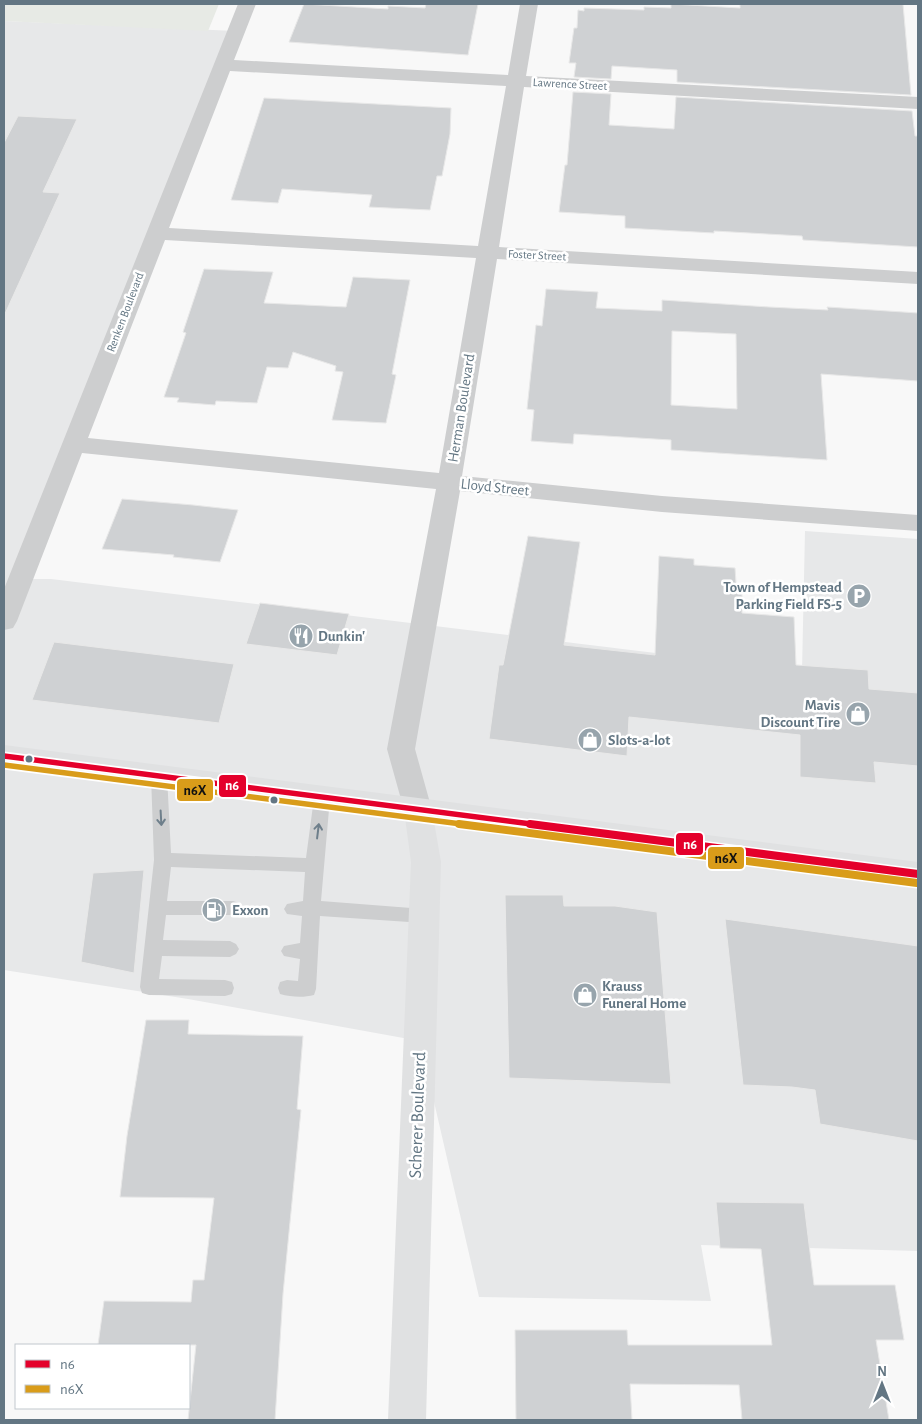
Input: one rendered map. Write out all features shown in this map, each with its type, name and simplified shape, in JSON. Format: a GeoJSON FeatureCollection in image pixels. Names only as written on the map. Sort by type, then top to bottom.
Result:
{"type":"FeatureCollection","features":[{"type":"Feature","properties":{"kind":"main road"},"geometry":{"type":"LineString","coordinates":[[4,756],[918,874]]}},
{"type":"Feature","properties":{"kind":"main road","name":"Scherer Boulevard"},"geometry":{"type":"LineString","coordinates":[[407,1420],[426,862],[418,810]]}},
{"type":"Feature","properties":{"kind":"street","name":"Renken Boulevard"},"geometry":{"type":"LineString","coordinates":[[4,621],[247,4]]}},
{"type":"Feature","properties":{"kind":"street","name":"Herman Boulevard"},"geometry":{"type":"LineString","coordinates":[[418,810],[401,749],[406,733],[449,483],[486,252],[529,4]]}},
{"type":"Feature","properties":{"kind":"street","name":"Lawrence Street"},"geometry":{"type":"LineString","coordinates":[[223,65],[918,103]]}},
{"type":"Feature","properties":{"kind":"street","name":"Foster Street"},"geometry":{"type":"LineString","coordinates":[[156,233],[918,278]]}},
{"type":"Feature","properties":{"kind":"street","name":"Lloyd Street"},"geometry":{"type":"LineString","coordinates":[[73,444],[662,504],[918,523]]}},
{"type":"Feature","properties":{"kind":"lane"},"geometry":{"type":"LineString","coordinates":[[159,776],[162,860],[159,908],[150,987],[225,988]]}},
{"type":"Feature","properties":{"kind":"lane"},"geometry":{"type":"LineString","coordinates":[[287,988],[307,989],[299,951],[311,908],[322,798]]}},
{"type":"Feature","properties":{"kind":"lane"},"geometry":{"type":"LineString","coordinates":[[162,860],[314,865]]}},
{"type":"Feature","properties":{"kind":"lane"},"geometry":{"type":"LineString","coordinates":[[159,908],[233,908]]}},
{"type":"Feature","properties":{"kind":"lane"},"geometry":{"type":"LineString","coordinates":[[293,909],[311,908],[424,916]]}},
{"type":"Feature","properties":{"kind":"lane"},"geometry":{"type":"LineString","coordinates":[[154,948],[230,950]]}},
{"type":"Feature","properties":{"kind":"shaded area"},"geometry":{"type":"Polygon","coordinates":[[[4,4],[219,4],[208,31],[4,21],[4,4]]]}},
{"type":"Feature","properties":{"kind":"shaded area"},"geometry":{"type":"Polygon","coordinates":[[[4,21],[236,31],[28,579],[51,579],[802,671],[805,531],[918,539],[918,1251],[701,1245],[711,1301],[479,1297],[420,1041],[188,999],[4,970],[4,21]]]}},
{"type":"Feature","properties":{"kind":"building"},"geometry":{"type":"Polygon","coordinates":[[[304,4],[388,9],[388,6],[425,8],[426,4],[478,4],[468,55],[289,42],[304,4]]]}},
{"type":"Feature","properties":{"kind":"building"},"geometry":{"type":"Polygon","coordinates":[[[671,4],[740,8],[740,4],[903,4],[911,95],[677,82],[677,70],[612,66],[611,79],[574,77],[576,63],[569,63],[574,28],[577,28],[578,10],[584,11],[584,8],[644,10],[644,7],[671,8],[671,4]]]}},
{"type":"Feature","properties":{"kind":"building"},"geometry":{"type":"Polygon","coordinates":[[[573,92],[611,94],[609,125],[674,129],[676,97],[912,111],[915,136],[918,136],[918,247],[803,240],[802,236],[625,228],[625,216],[559,212],[565,165],[567,165],[573,92]]]}},
{"type":"Feature","properties":{"kind":"building"},"geometry":{"type":"Polygon","coordinates":[[[264,98],[451,108],[450,134],[442,176],[437,176],[430,210],[369,207],[372,195],[282,189],[278,203],[231,200],[264,98]]]}},
{"type":"Feature","properties":{"kind":"building"},"geometry":{"type":"Polygon","coordinates":[[[18,116],[77,119],[43,192],[60,193],[4,316],[4,143],[18,116]]]}},
{"type":"Feature","properties":{"kind":"building"},"geometry":{"type":"Polygon","coordinates":[[[204,269],[273,272],[264,303],[346,307],[353,277],[410,280],[392,374],[396,375],[386,423],[332,420],[343,372],[335,371],[336,366],[293,352],[288,368],[267,367],[257,403],[216,401],[215,405],[177,402],[179,398],[164,397],[186,333],[183,332],[204,269]]]}},
{"type":"Feature","properties":{"kind":"building"},"geometry":{"type":"Polygon","coordinates":[[[546,289],[598,292],[596,308],[662,311],[662,300],[828,310],[827,307],[918,313],[918,381],[821,374],[827,460],[671,450],[671,440],[574,434],[573,444],[531,441],[534,410],[527,409],[536,325],[542,326],[546,289]],[[672,331],[671,405],[737,409],[736,334],[672,331]]]}},
{"type":"Feature","properties":{"kind":"building"},"geometry":{"type":"Polygon","coordinates":[[[122,499],[238,510],[220,562],[173,557],[174,555],[102,549],[122,499]]]}},
{"type":"Feature","properties":{"kind":"building"},"geometry":{"type":"Polygon","coordinates":[[[528,536],[580,542],[564,645],[655,655],[659,556],[694,559],[694,565],[735,568],[736,583],[742,584],[742,613],[794,617],[796,665],[868,670],[869,689],[918,693],[918,766],[874,762],[876,783],[800,777],[800,735],[629,717],[627,756],[489,739],[499,665],[503,665],[528,536]]]}},
{"type":"Feature","properties":{"kind":"building"},"geometry":{"type":"Polygon","coordinates":[[[260,603],[349,614],[337,655],[246,644],[260,603]]]}},
{"type":"Feature","properties":{"kind":"building"},"geometry":{"type":"Polygon","coordinates":[[[54,642],[234,664],[219,723],[32,700],[54,642]]]}},
{"type":"Feature","properties":{"kind":"building"},"geometry":{"type":"Polygon","coordinates":[[[144,870],[134,973],[81,962],[93,873],[144,870]]]}},
{"type":"Feature","properties":{"kind":"building","name":"Krauss Funeral Home"},"geometry":{"type":"Polygon","coordinates":[[[505,895],[563,895],[564,906],[615,906],[657,912],[671,1084],[509,1078],[505,895]]]}},
{"type":"Feature","properties":{"kind":"building"},"geometry":{"type":"Polygon","coordinates":[[[725,919],[918,946],[918,1141],[820,1124],[815,1090],[743,1085],[725,919]]]}},
{"type":"Feature","properties":{"kind":"building"},"geometry":{"type":"Polygon","coordinates":[[[146,1020],[189,1020],[188,1034],[303,1036],[297,1109],[301,1110],[283,1294],[275,1420],[188,1420],[196,1345],[98,1344],[104,1301],[191,1302],[193,1280],[204,1280],[214,1198],[120,1197],[127,1136],[146,1020]]]}},
{"type":"Feature","properties":{"kind":"building"},"geometry":{"type":"Polygon","coordinates":[[[716,1202],[804,1203],[814,1285],[895,1285],[904,1340],[876,1340],[889,1420],[742,1420],[739,1385],[630,1384],[632,1420],[516,1420],[515,1330],[627,1330],[628,1345],[772,1345],[761,1249],[720,1248],[716,1202]]]}},
{"type":"Feature","properties":{"kind":"transit line","name":"n6"},"geometry":{"type":"LineString","coordinates":[[4,756],[918,874]]}},
{"type":"Feature","properties":{"kind":"transit line","name":"n6X"},"geometry":{"type":"LineString","coordinates":[[4,765],[917,883]]}},
{"type":"Feature","properties":{"kind":"place","name":"Town of Hempstead Parking Field FS-5"},"geometry":{"type":"Point","coordinates":[859,596]}},
{"type":"Feature","properties":{"kind":"place","name":"Dunkin'"},"geometry":{"type":"Point","coordinates":[301,636]}},
{"type":"Feature","properties":{"kind":"place","name":"Mavis Discount Tire"},"geometry":{"type":"Point","coordinates":[858,714]}},
{"type":"Feature","properties":{"kind":"place","name":"Slots-a-lot"},"geometry":{"type":"Point","coordinates":[590,740]}},
{"type":"Feature","properties":{"kind":"place","name":"Exxon"},"geometry":{"type":"Point","coordinates":[214,910]}},
{"type":"Feature","properties":{"kind":"place","name":"Krauss Funeral Home"},"geometry":{"type":"Point","coordinates":[585,995]}}]}
